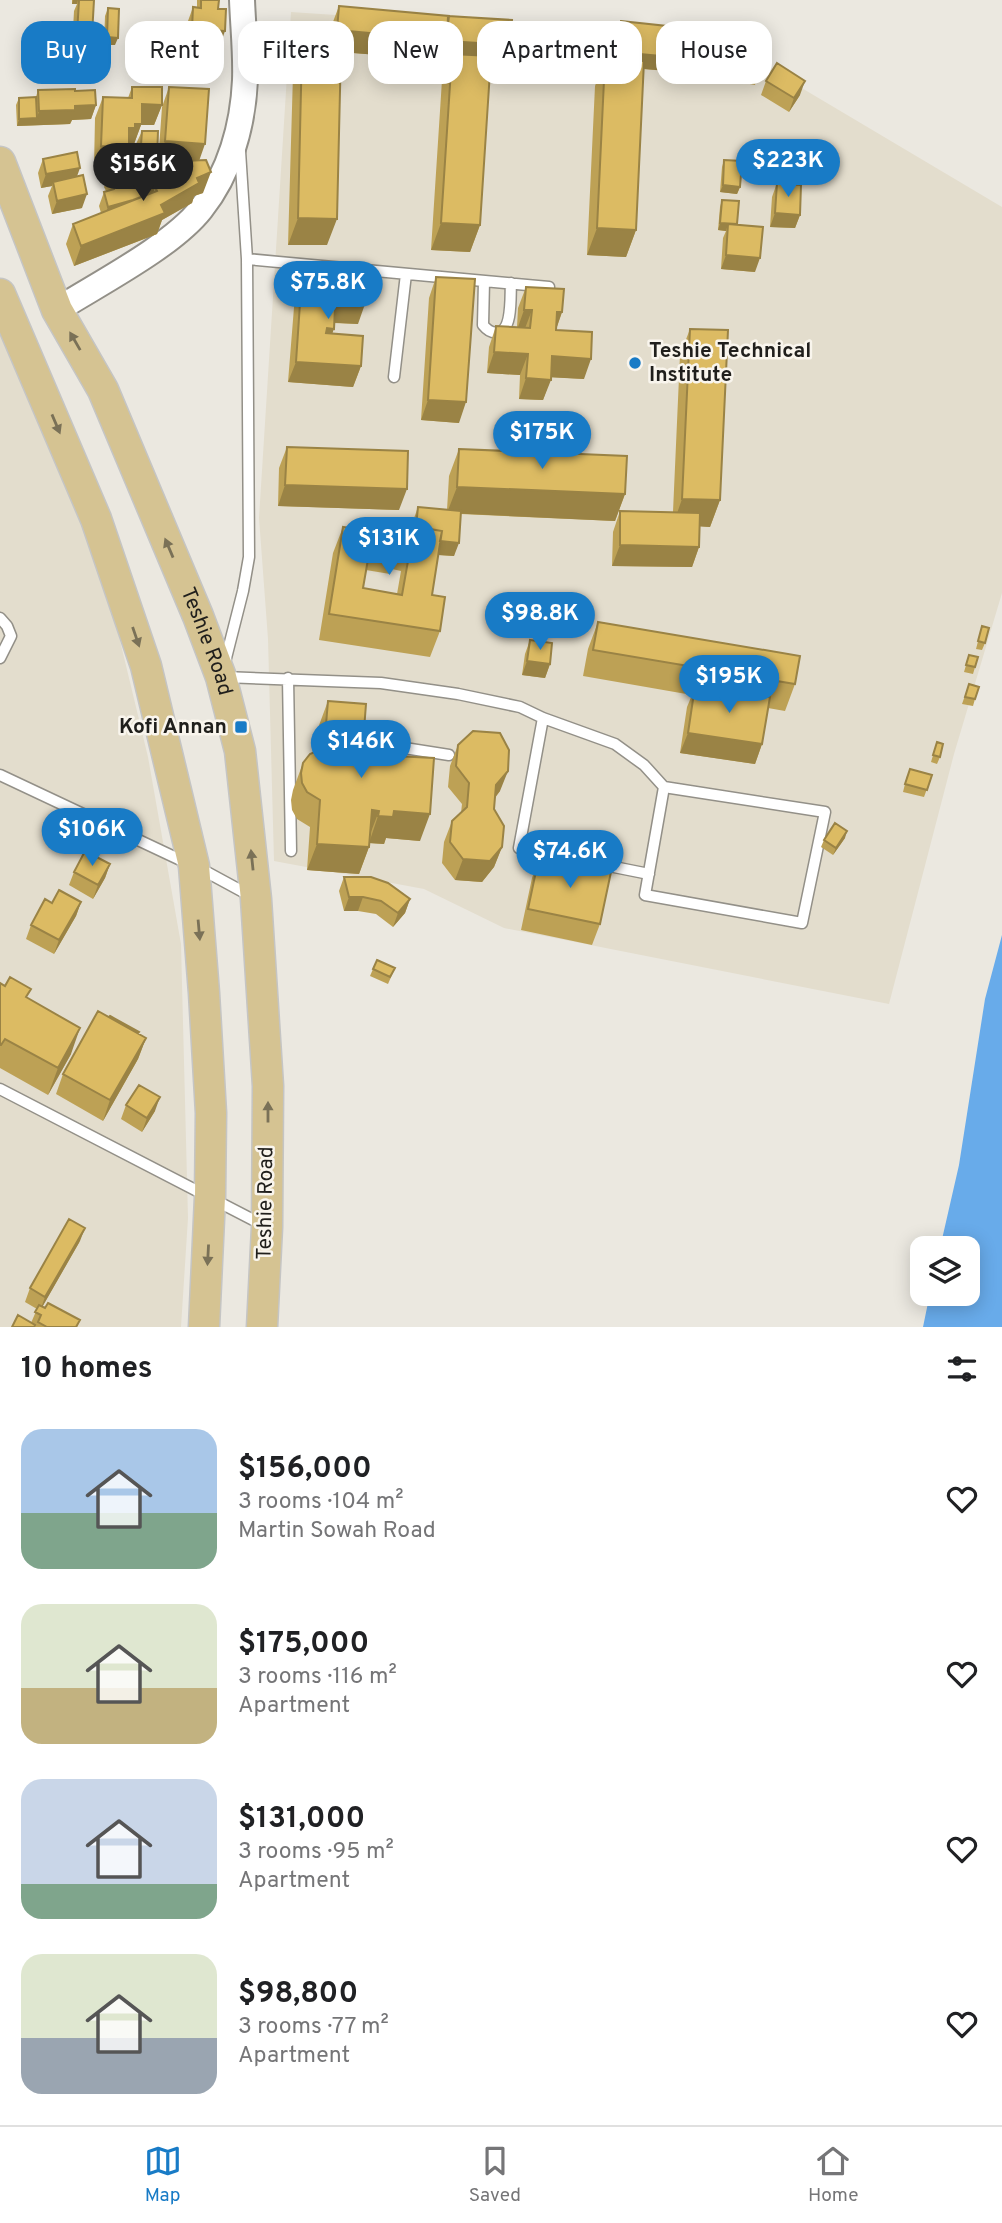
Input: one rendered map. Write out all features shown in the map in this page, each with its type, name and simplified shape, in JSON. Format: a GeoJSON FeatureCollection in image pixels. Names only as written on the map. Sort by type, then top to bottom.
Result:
{"type":"FeatureCollection","features":[{"type":"Feature","properties":{"kind":"main road","name":"Teshie Road"},"geometry":{"type":"LineString","coordinates":[[0,162],[57,310],[103,390],[198,616],[221,677],[240,751],[256,899],[268,1086],[267,1227],[262,1327]]}},
{"type":"Feature","properties":{"kind":"main road"},"geometry":{"type":"LineString","coordinates":[[0,294],[96,519],[146,666],[194,866],[211,1113],[204,1327]]}},
{"type":"Feature","properties":{"kind":"street"},"geometry":{"type":"LineString","coordinates":[[57,310],[171,237],[201,210],[222,177],[239,132],[245,80],[242,0]]}},
{"type":"Feature","properties":{"kind":"lane"},"geometry":{"type":"LineString","coordinates":[[239,132],[247,259],[249,556],[221,677],[381,683],[458,694],[520,707],[615,744],[644,765],[664,788],[825,812],[802,923],[645,895],[664,788]]}},
{"type":"Feature","properties":{"kind":"lane"},"geometry":{"type":"LineString","coordinates":[[247,259],[549,287]]}},
{"type":"Feature","properties":{"kind":"lane"},"geometry":{"type":"LineString","coordinates":[[394,377],[406,274]]}},
{"type":"Feature","properties":{"kind":"lane"},"geometry":{"type":"LineString","coordinates":[[484,281],[483,326],[492,332],[505,329],[509,322],[511,284]]}},
{"type":"Feature","properties":{"kind":"lane"},"geometry":{"type":"LineString","coordinates":[[0,618],[11,636],[0,658]]}},
{"type":"Feature","properties":{"kind":"lane"},"geometry":{"type":"LineString","coordinates":[[288,678],[291,851]]}},
{"type":"Feature","properties":{"kind":"lane"},"geometry":{"type":"LineString","coordinates":[[543,718],[519,848],[649,874]]}},
{"type":"Feature","properties":{"kind":"lane"},"geometry":{"type":"LineString","coordinates":[[379,744],[449,755]]}},
{"type":"Feature","properties":{"kind":"lane"},"geometry":{"type":"LineString","coordinates":[[0,775],[194,866],[256,899]]}},
{"type":"Feature","properties":{"kind":"lane"},"geometry":{"type":"LineString","coordinates":[[0,1088],[267,1227]]}},
{"type":"Feature","properties":{"kind":"shaded area","name":"Teshie Technical Institute"},"geometry":{"type":"Polygon","coordinates":[[[291,12],[424,21],[368,21],[368,84],[463,84],[463,24],[477,25],[477,84],[642,84],[642,36],[656,37],[656,84],[772,84],[772,70],[1002,207],[1002,593],[954,754],[889,1004],[504,928],[424,889],[274,861],[268,639],[259,518],[286,84],[354,84],[354,21],[290,21],[291,12]]]}},
{"type":"Feature","properties":{"kind":"shaded area"},"geometry":{"type":"Polygon","coordinates":[[[0,334],[59,460],[116,624],[148,757],[181,944],[188,1218],[181,1327],[0,1327],[0,334]]]}},
{"type":"Feature","properties":{"kind":"water"},"geometry":{"type":"Polygon","coordinates":[[[1002,935],[1002,1327],[923,1327],[927,1306],[980,1306],[980,1236],[943,1236],[959,1165],[985,999],[1002,935]]]}},
{"type":"Feature","properties":{"kind":"building"},"geometry":{"type":"Polygon","coordinates":[[[79,0],[94,0],[93,21],[78,21],[79,0]]]}},
{"type":"Feature","properties":{"kind":"building"},"geometry":{"type":"Polygon","coordinates":[[[201,0],[219,0],[218,9],[226,9],[225,31],[224,21],[192,21],[193,7],[201,8],[201,0]]]}},
{"type":"Feature","properties":{"kind":"building"},"geometry":{"type":"Polygon","coordinates":[[[339,6],[449,16],[448,21],[368,21],[368,33],[354,32],[354,21],[338,21],[339,6]]]}},
{"type":"Feature","properties":{"kind":"building"},"geometry":{"type":"Polygon","coordinates":[[[108,8],[119,9],[118,38],[111,37],[111,21],[108,21],[108,8]]]}},
{"type":"Feature","properties":{"kind":"building"},"geometry":{"type":"Polygon","coordinates":[[[448,16],[512,20],[477,21],[477,43],[463,42],[463,21],[448,21],[448,16]]]}},
{"type":"Feature","properties":{"kind":"building"},"geometry":{"type":"Polygon","coordinates":[[[642,23],[656,25],[656,56],[642,54],[642,23]]]}},
{"type":"Feature","properties":{"kind":"building"},"geometry":{"type":"Polygon","coordinates":[[[463,55],[477,55],[477,84],[489,84],[480,225],[441,223],[450,84],[463,84],[463,55]]]}},
{"type":"Feature","properties":{"kind":"building"},"geometry":{"type":"Polygon","coordinates":[[[644,61],[636,230],[597,228],[604,84],[642,84],[644,61]]]}},
{"type":"Feature","properties":{"kind":"building"},"geometry":{"type":"Polygon","coordinates":[[[777,63],[805,81],[794,98],[771,84],[772,71],[777,63]]]}},
{"type":"Feature","properties":{"kind":"building"},"geometry":{"type":"Polygon","coordinates":[[[301,84],[340,84],[337,219],[298,218],[301,84]]]}},
{"type":"Feature","properties":{"kind":"building"},"geometry":{"type":"Polygon","coordinates":[[[132,87],[162,87],[162,105],[142,104],[142,124],[129,128],[129,147],[101,146],[103,97],[132,98],[132,87]]]}},
{"type":"Feature","properties":{"kind":"building"},"geometry":{"type":"Polygon","coordinates":[[[169,87],[209,89],[205,144],[165,141],[169,87]]]}},
{"type":"Feature","properties":{"kind":"building"},"geometry":{"type":"Polygon","coordinates":[[[38,90],[95,90],[96,105],[75,106],[75,110],[39,111],[38,90]]]}},
{"type":"Feature","properties":{"kind":"building"},"geometry":{"type":"Polygon","coordinates":[[[36,97],[37,118],[19,119],[19,98],[36,97]]]}},
{"type":"Feature","properties":{"kind":"building"},"geometry":{"type":"Polygon","coordinates":[[[142,131],[158,131],[157,160],[140,159],[142,131]]]}},
{"type":"Feature","properties":{"kind":"building"},"geometry":{"type":"Polygon","coordinates":[[[77,152],[80,168],[46,174],[43,159],[77,152]]]}},
{"type":"Feature","properties":{"kind":"building"},"geometry":{"type":"Polygon","coordinates":[[[206,160],[211,172],[197,178],[199,183],[161,205],[165,213],[81,246],[73,224],[157,191],[155,187],[169,181],[161,162],[206,160]]]}},
{"type":"Feature","properties":{"kind":"building"},"geometry":{"type":"Polygon","coordinates":[[[724,160],[742,161],[740,187],[723,185],[724,160]]]}},
{"type":"Feature","properties":{"kind":"building"},"geometry":{"type":"Polygon","coordinates":[[[148,163],[155,188],[148,190],[149,194],[108,207],[104,192],[114,189],[110,173],[148,163]]]}},
{"type":"Feature","properties":{"kind":"building"},"geometry":{"type":"Polygon","coordinates":[[[83,175],[87,194],[57,201],[53,182],[83,175]]]}},
{"type":"Feature","properties":{"kind":"building"},"geometry":{"type":"Polygon","coordinates":[[[777,183],[801,185],[800,215],[775,213],[777,183]]]}},
{"type":"Feature","properties":{"kind":"building"},"geometry":{"type":"Polygon","coordinates":[[[722,200],[739,201],[737,224],[720,223],[722,200]]]}},
{"type":"Feature","properties":{"kind":"building"},"geometry":{"type":"Polygon","coordinates":[[[728,224],[763,227],[760,258],[726,255],[728,224]]]}},
{"type":"Feature","properties":{"kind":"building"},"geometry":{"type":"Polygon","coordinates":[[[302,274],[367,279],[365,304],[328,301],[328,307],[335,307],[334,329],[327,328],[326,333],[363,336],[361,366],[296,362],[302,274]]]}},
{"type":"Feature","properties":{"kind":"building"},"geometry":{"type":"Polygon","coordinates":[[[436,277],[475,279],[466,402],[428,400],[436,277]]]}},
{"type":"Feature","properties":{"kind":"building"},"geometry":{"type":"Polygon","coordinates":[[[526,287],[564,289],[562,312],[557,312],[556,330],[592,332],[591,359],[552,356],[551,380],[526,378],[528,354],[494,352],[496,326],[530,328],[532,310],[524,310],[526,287]]]}},
{"type":"Feature","properties":{"kind":"building"},"geometry":{"type":"Polygon","coordinates":[[[690,329],[728,330],[720,500],[682,499],[690,329]]]}},
{"type":"Feature","properties":{"kind":"building"},"geometry":{"type":"Polygon","coordinates":[[[287,447],[408,451],[407,489],[285,485],[287,447]]]}},
{"type":"Feature","properties":{"kind":"building"},"geometry":{"type":"Polygon","coordinates":[[[459,449],[627,456],[625,494],[457,487],[459,449]]]}},
{"type":"Feature","properties":{"kind":"building"},"geometry":{"type":"Polygon","coordinates":[[[418,507],[461,511],[459,543],[440,541],[442,531],[416,527],[418,507]]]}},
{"type":"Feature","properties":{"kind":"building"},"geometry":{"type":"Polygon","coordinates":[[[620,511],[700,513],[699,547],[620,545],[620,511]]]}},
{"type":"Feature","properties":{"kind":"building"},"geometry":{"type":"Polygon","coordinates":[[[384,522],[404,525],[403,536],[411,537],[413,526],[442,531],[432,595],[445,597],[440,631],[329,614],[343,527],[382,533],[384,522]],[[371,542],[363,588],[402,595],[411,544],[400,542],[399,548],[371,542]]]}},
{"type":"Feature","properties":{"kind":"building"},"geometry":{"type":"Polygon","coordinates":[[[598,622],[800,656],[795,684],[593,650],[598,622]]]}},
{"type":"Feature","properties":{"kind":"building"},"geometry":{"type":"Polygon","coordinates":[[[982,626],[989,628],[985,643],[978,641],[982,626]]]}},
{"type":"Feature","properties":{"kind":"building"},"geometry":{"type":"Polygon","coordinates":[[[530,640],[552,643],[550,664],[527,661],[530,640]]]}},
{"type":"Feature","properties":{"kind":"building"},"geometry":{"type":"Polygon","coordinates":[[[969,655],[978,657],[975,667],[966,665],[969,655]]]}},
{"type":"Feature","properties":{"kind":"building"},"geometry":{"type":"Polygon","coordinates":[[[969,684],[979,687],[975,699],[965,697],[969,684]]]}},
{"type":"Feature","properties":{"kind":"building"},"geometry":{"type":"Polygon","coordinates":[[[695,686],[770,697],[762,744],[688,733],[695,686]]]}},
{"type":"Feature","properties":{"kind":"building"},"geometry":{"type":"Polygon","coordinates":[[[328,701],[366,704],[364,730],[372,731],[370,757],[382,758],[382,750],[396,751],[395,756],[434,758],[430,814],[394,811],[393,817],[378,816],[379,811],[372,810],[369,847],[317,844],[320,800],[307,792],[301,773],[303,763],[310,754],[324,748],[328,701]]]}},
{"type":"Feature","properties":{"kind":"building"},"geometry":{"type":"Polygon","coordinates":[[[473,731],[500,733],[509,750],[508,771],[496,785],[494,809],[504,826],[502,847],[490,861],[463,859],[450,842],[452,821],[467,807],[469,783],[456,766],[458,745],[473,731]]]}},
{"type":"Feature","properties":{"kind":"building"},"geometry":{"type":"Polygon","coordinates":[[[937,742],[943,744],[940,757],[933,755],[937,742]]]}},
{"type":"Feature","properties":{"kind":"building"},"geometry":{"type":"Polygon","coordinates":[[[910,769],[932,775],[927,790],[905,784],[910,769]]]}},
{"type":"Feature","properties":{"kind":"building"},"geometry":{"type":"Polygon","coordinates":[[[835,823],[847,831],[836,848],[824,840],[835,823]]]}},
{"type":"Feature","properties":{"kind":"building"},"geometry":{"type":"Polygon","coordinates":[[[85,851],[110,864],[98,885],[74,872],[85,851]]]}},
{"type":"Feature","properties":{"kind":"building"},"geometry":{"type":"Polygon","coordinates":[[[539,857],[611,872],[600,924],[528,909],[539,857]]]}},
{"type":"Feature","properties":{"kind":"building"},"geometry":{"type":"Polygon","coordinates":[[[344,877],[371,877],[388,883],[410,899],[398,913],[381,901],[349,897],[344,877]]]}},
{"type":"Feature","properties":{"kind":"building"},"geometry":{"type":"Polygon","coordinates":[[[59,890],[81,902],[59,940],[31,925],[45,899],[52,903],[59,890]]]}},
{"type":"Feature","properties":{"kind":"building"},"geometry":{"type":"Polygon","coordinates":[[[377,960],[395,968],[390,977],[373,969],[377,960]]]}},
{"type":"Feature","properties":{"kind":"building"},"geometry":{"type":"Polygon","coordinates":[[[10,977],[31,989],[26,997],[80,1028],[58,1068],[5,1039],[0,1045],[0,983],[5,986],[10,977]]]}},
{"type":"Feature","properties":{"kind":"building"},"geometry":{"type":"Polygon","coordinates":[[[98,1011],[146,1038],[110,1100],[63,1074],[98,1011]]]}},
{"type":"Feature","properties":{"kind":"building"},"geometry":{"type":"Polygon","coordinates":[[[110,1016],[139,1032],[109,1017],[110,1016]]]}},
{"type":"Feature","properties":{"kind":"building"},"geometry":{"type":"Polygon","coordinates":[[[139,1085],[160,1097],[147,1118],[126,1105],[139,1085]]]}},
{"type":"Feature","properties":{"kind":"building"},"geometry":{"type":"Polygon","coordinates":[[[69,1219],[85,1228],[45,1297],[30,1288],[69,1219]]]}},
{"type":"Feature","properties":{"kind":"building"},"geometry":{"type":"Polygon","coordinates":[[[48,1303],[80,1320],[76,1327],[47,1327],[38,1322],[41,1315],[35,1312],[39,1305],[45,1308],[48,1303]]]}},
{"type":"Feature","properties":{"kind":"building"},"geometry":{"type":"Polygon","coordinates":[[[18,1315],[35,1325],[34,1327],[12,1327],[18,1315]]]}},
{"type":"Feature","properties":{"kind":"place","name":"Teshie Technical Institute"},"geometry":{"type":"Point","coordinates":[635,363]}},
{"type":"Feature","properties":{"kind":"place","name":"Kofi Annan"},"geometry":{"type":"Point","coordinates":[241,727]}}]}
